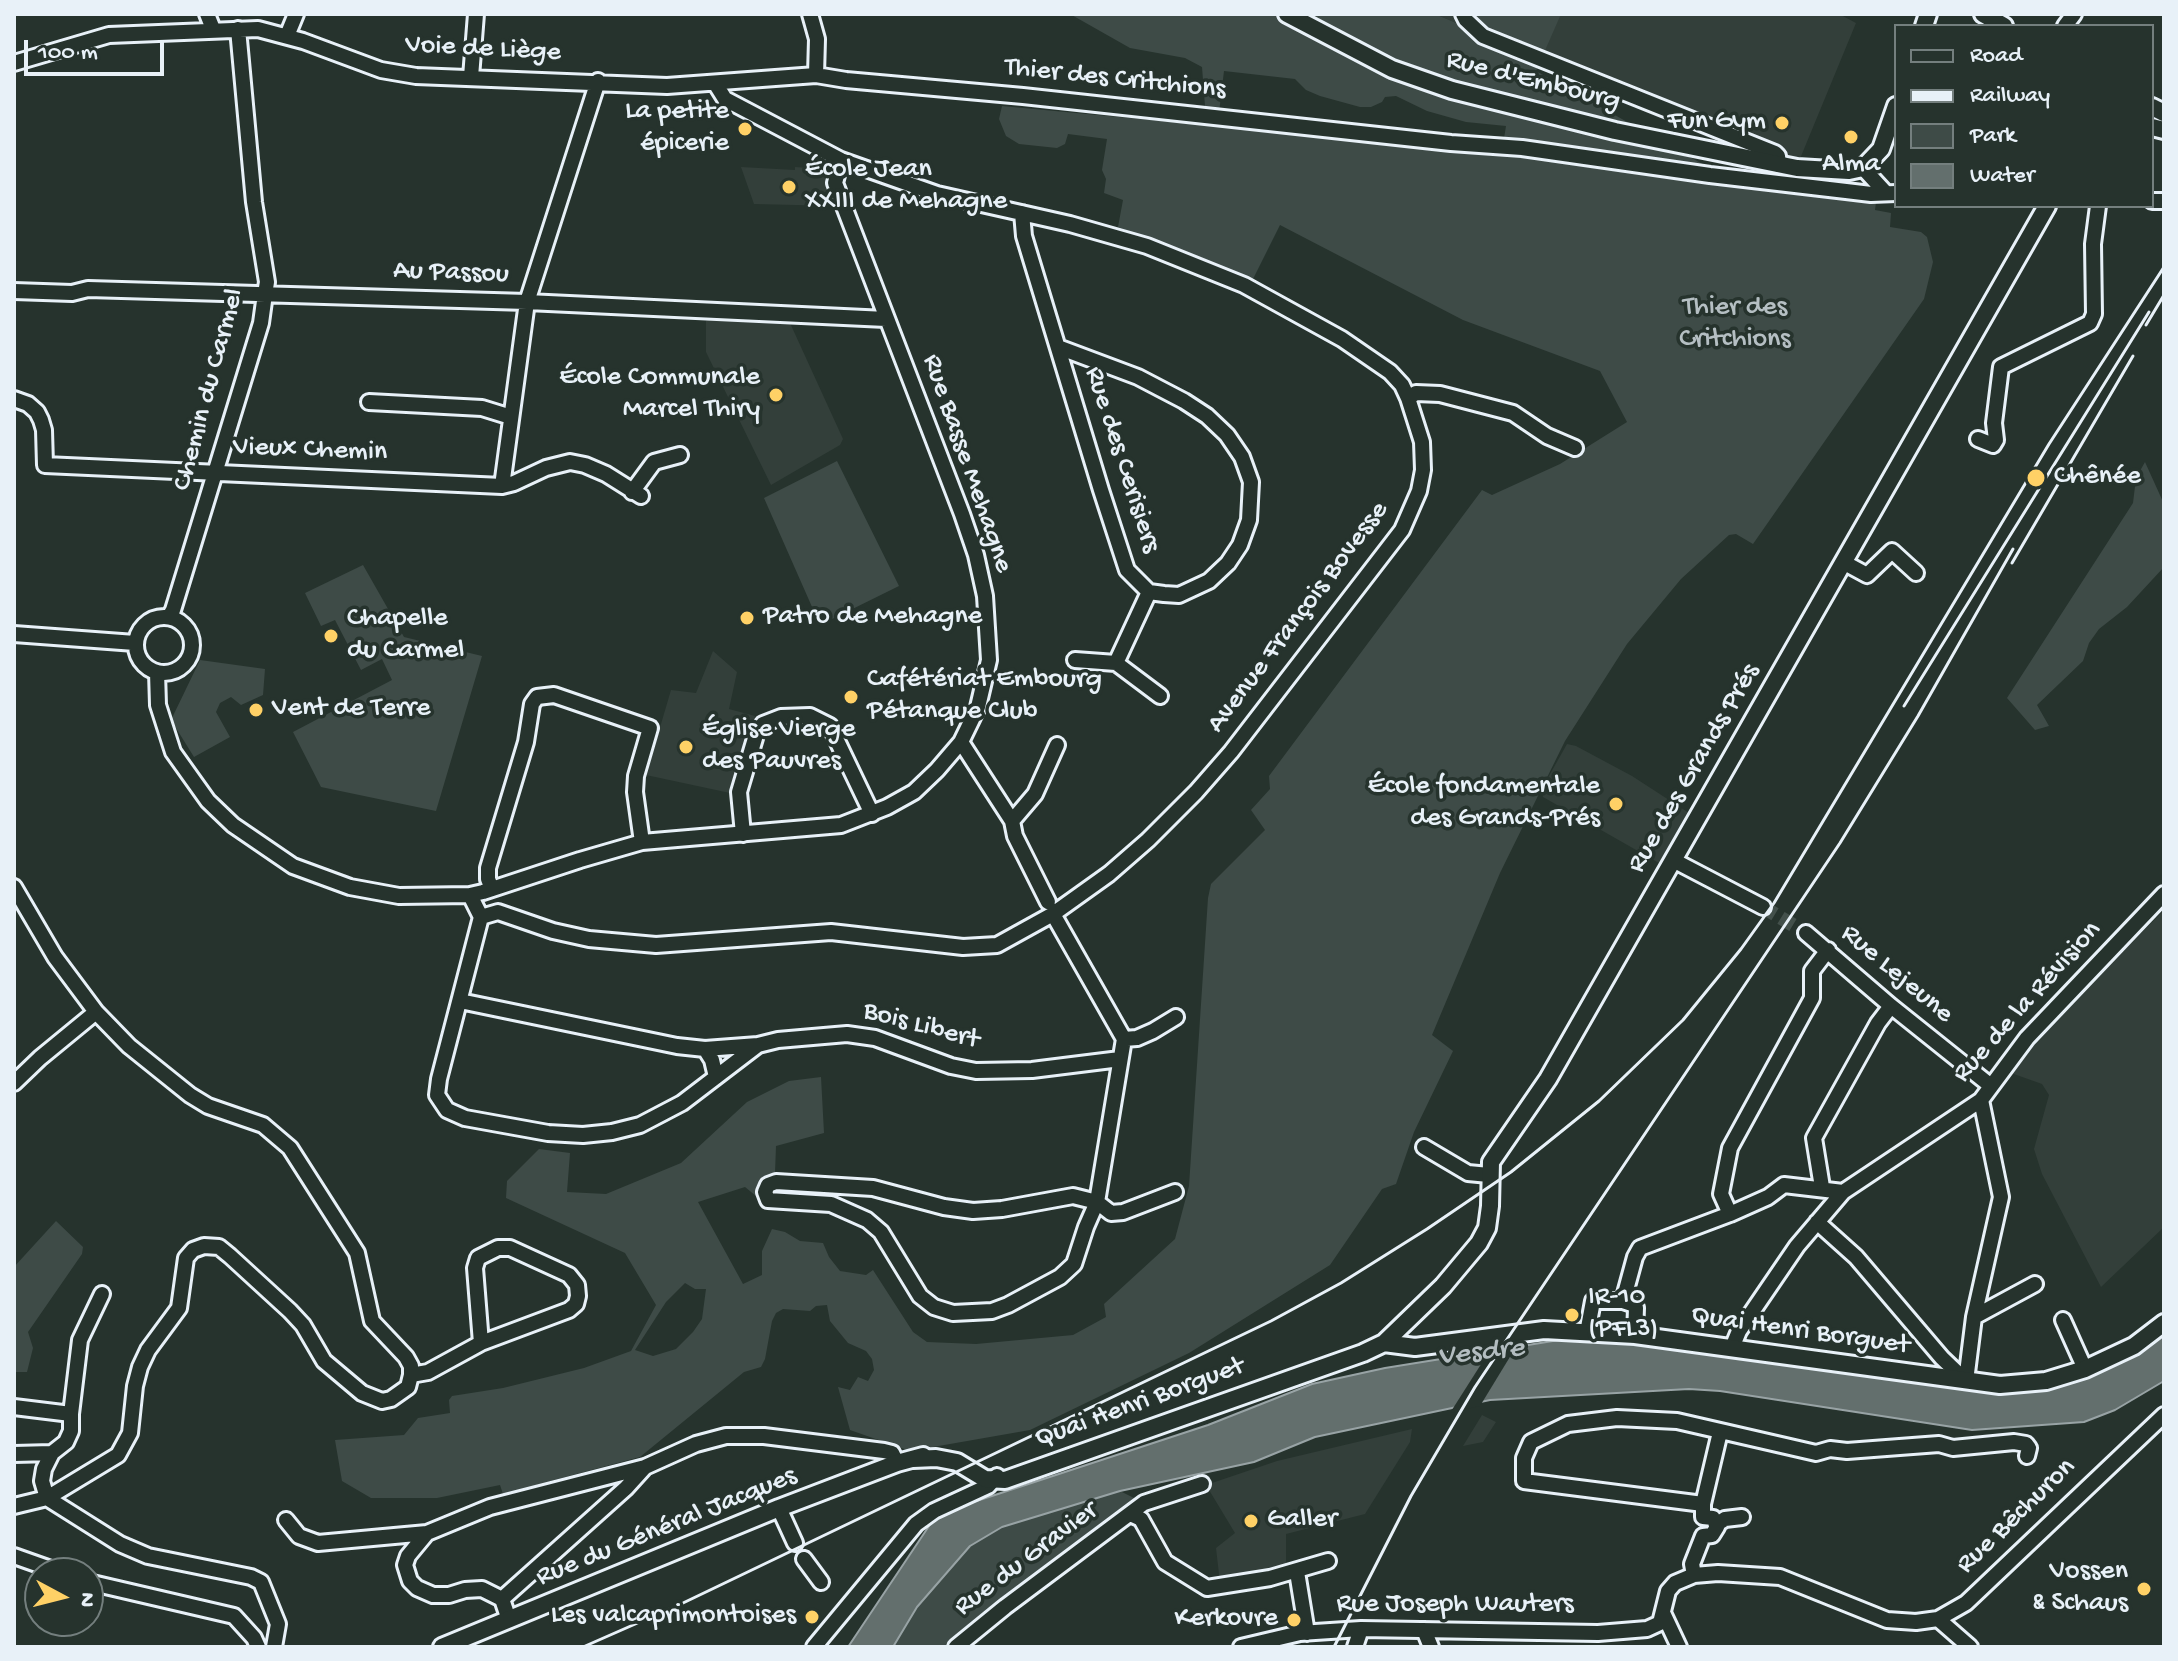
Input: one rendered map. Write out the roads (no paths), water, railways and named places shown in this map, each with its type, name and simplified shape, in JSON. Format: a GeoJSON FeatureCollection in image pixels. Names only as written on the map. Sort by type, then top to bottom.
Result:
{"type":"FeatureCollection","features":[{"type":"Feature","properties":{"kind":"main road","name":"Rue d'Embourg"},"geometry":{"type":"LineString","coordinates":[[1287,14],[1392,69],[1452,90],[1615,131],[1779,165],[1813,171],[1863,168]]}},
{"type":"Feature","properties":{"kind":"main road"},"geometry":{"type":"LineString","coordinates":[[1983,14],[2000,24]]}},
{"type":"Feature","properties":{"kind":"main road"},"geometry":{"type":"LineString","coordinates":[[1863,168],[1881,149],[1894,112]]}},
{"type":"Feature","properties":{"kind":"main road","name":"Rue des Grands Prés"},"geometry":{"type":"LineString","coordinates":[[1384,1343],[1443,1286],[1479,1243],[1487,1228],[1491,1162],[1548,1079],[2046,208]]}},
{"type":"Feature","properties":{"kind":"main road","name":"Quai Henri Borguet"},"geometry":{"type":"LineString","coordinates":[[1019,1475],[1384,1343],[1415,1347],[1544,1330],[1635,1335],[2000,1385],[2046,1381],[2085,1369],[2134,1346],[2164,1323]]}},
{"type":"Feature","properties":{"kind":"main road"},"geometry":{"type":"LineString","coordinates":[[1404,1326],[1406,1338],[1415,1347]]}},
{"type":"Feature","properties":{"kind":"main road","name":"Rue du Général Jacques"},"geometry":{"type":"LineString","coordinates":[[442,1647],[460,1643],[779,1508],[905,1461],[935,1453],[959,1456],[996,1476],[1019,1475]]}},
{"type":"Feature","properties":{"kind":"street"},"geometry":{"type":"LineString","coordinates":[[207,14],[213,29]]}},
{"type":"Feature","properties":{"kind":"street"},"geometry":{"type":"LineString","coordinates":[[287,36],[296,14]]}},
{"type":"Feature","properties":{"kind":"street"},"geometry":{"type":"LineString","coordinates":[[471,77],[476,14]]}},
{"type":"Feature","properties":{"kind":"street"},"geometry":{"type":"LineString","coordinates":[[810,14],[817,39],[816,75]]}},
{"type":"Feature","properties":{"kind":"street"},"geometry":{"type":"LineString","coordinates":[[1463,14],[1483,36],[1775,153],[1779,165]]}},
{"type":"Feature","properties":{"kind":"street","name":"Chemin du Carmel"},"geometry":{"type":"LineString","coordinates":[[169,617],[261,323],[267,282],[254,202],[238,29]]}},
{"type":"Feature","properties":{"kind":"street","name":"Voie de Liège"},"geometry":{"type":"LineString","coordinates":[[14,63],[109,35],[258,29],[287,36],[381,70],[416,76],[667,86],[816,75]]}},
{"type":"Feature","properties":{"kind":"street","name":"Thier des Critchions"},"geometry":{"type":"LineString","coordinates":[[816,75],[1522,148],[1871,194],[1890,192]]}},
{"type":"Feature","properties":{"kind":"street"},"geometry":{"type":"LineString","coordinates":[[502,486],[527,302],[598,81]]}},
{"type":"Feature","properties":{"kind":"street"},"geometry":{"type":"LineString","coordinates":[[746,82],[742,90],[743,102],[749,110]]}},
{"type":"Feature","properties":{"kind":"street","name":"Avenue François Bovesse"},"geometry":{"type":"LineString","coordinates":[[481,917],[498,912],[553,931],[589,939],[656,945],[831,932],[980,947],[997,945],[1050,908],[1109,874],[1196,792],[1231,752],[1402,530],[1416,502],[1423,470],[1422,442],[1408,398],[1396,379],[1369,357],[1244,285],[1147,246],[908,186],[841,160],[725,99],[715,83]]}},
{"type":"Feature","properties":{"kind":"street","name":"Rue Basse Mehagne"},"geometry":{"type":"LineString","coordinates":[[470,895],[642,842],[841,825],[872,814],[914,792],[961,742],[978,707],[989,660],[985,596],[976,555],[962,514],[835,183],[841,160]]}},
{"type":"Feature","properties":{"kind":"street"},"geometry":{"type":"LineString","coordinates":[[1863,168],[1890,192]]}},
{"type":"Feature","properties":{"kind":"street"},"geometry":{"type":"LineString","coordinates":[[1978,439],[1993,445],[1996,440],[1994,423],[2001,367],[2090,323],[2094,314],[2093,244],[2098,208]]}},
{"type":"Feature","properties":{"kind":"street","name":"Rue des Cerisiers"},"geometry":{"type":"LineString","coordinates":[[1022,213],[1024,236],[1058,347],[1127,570],[1149,592],[1179,595],[1209,581],[1228,563],[1240,545],[1249,520],[1251,482],[1242,457],[1227,435],[1207,416],[1138,377],[1058,347]]}},
{"type":"Feature","properties":{"kind":"street","name":"Au Passou"},"geometry":{"type":"LineString","coordinates":[[14,291],[72,293],[88,289],[527,302],[886,319]]}},
{"type":"Feature","properties":{"kind":"street"},"geometry":{"type":"LineString","coordinates":[[1408,398],[1416,393],[1440,394],[1513,413],[1547,436],[1575,448]]}},
{"type":"Feature","properties":{"kind":"street","name":"Vieux Chemin"},"geometry":{"type":"LineString","coordinates":[[14,399],[28,404],[41,420],[45,465],[502,486],[570,462],[606,474],[637,494],[654,462],[680,455]]}},
{"type":"Feature","properties":{"kind":"street"},"geometry":{"type":"LineString","coordinates":[[369,402],[482,408],[511,417]]}},
{"type":"Feature","properties":{"kind":"street"},"geometry":{"type":"LineString","coordinates":[[1858,590],[1867,575],[1892,551],[1916,573]]}},
{"type":"Feature","properties":{"kind":"street"},"geometry":{"type":"LineString","coordinates":[[1843,562],[1867,575]]}},
{"type":"Feature","properties":{"kind":"street"},"geometry":{"type":"LineString","coordinates":[[1116,663],[1149,592]]}},
{"type":"Feature","properties":{"kind":"street"},"geometry":{"type":"LineString","coordinates":[[169,617],[180,621],[188,630],[192,642],[190,654],[177,669],[157,672],[139,658],[135,643],[146,622],[153,618],[169,617]]}},
{"type":"Feature","properties":{"kind":"street"},"geometry":{"type":"LineString","coordinates":[[14,634],[135,643]]}},
{"type":"Feature","properties":{"kind":"street"},"geometry":{"type":"LineString","coordinates":[[1075,660],[1116,663],[1160,696]]}},
{"type":"Feature","properties":{"kind":"street"},"geometry":{"type":"LineString","coordinates":[[157,672],[158,705],[173,752],[208,801],[233,825],[293,866],[350,887],[399,896],[470,895],[481,917]]}},
{"type":"Feature","properties":{"kind":"street"},"geometry":{"type":"LineString","coordinates":[[492,889],[488,868],[526,742],[532,704],[537,697],[554,695],[650,728],[636,776],[635,792],[642,842]]}},
{"type":"Feature","properties":{"kind":"street"},"geometry":{"type":"LineString","coordinates":[[743,834],[739,792],[756,735],[763,724],[781,717],[810,716],[830,726],[872,814]]}},
{"type":"Feature","properties":{"kind":"street"},"geometry":{"type":"LineString","coordinates":[[961,742],[1012,821],[1015,836],[1050,908],[1124,1039],[1097,1202],[1074,1264],[1060,1277],[992,1311],[953,1313],[934,1307],[920,1296],[881,1232],[867,1220],[831,1204],[768,1200],[765,1192],[768,1185],[776,1182],[873,1188],[973,1211],[1073,1196],[1097,1202],[1111,1213],[1123,1212],[1175,1192]]}},
{"type":"Feature","properties":{"kind":"street"},"geometry":{"type":"LineString","coordinates":[[1012,821],[1035,794],[1057,745]]}},
{"type":"Feature","properties":{"kind":"street"},"geometry":{"type":"LineString","coordinates":[[1673,860],[1763,907]]}},
{"type":"Feature","properties":{"kind":"street"},"geometry":{"type":"LineString","coordinates":[[14,887],[55,957],[96,1012],[129,1046],[190,1095],[208,1106],[263,1125],[290,1148],[357,1253],[372,1321],[411,1366],[408,1387],[391,1399],[382,1401],[362,1393],[324,1361],[303,1325],[290,1311],[219,1247],[204,1246],[193,1250],[186,1258],[179,1308],[148,1350],[140,1367],[130,1433],[124,1447],[118,1455],[47,1498],[14,1506]]}},
{"type":"Feature","properties":{"kind":"street","name":"Rue de la Révision"},"geometry":{"type":"LineString","coordinates":[[1732,1348],[1739,1331],[1797,1246],[1843,1192],[1981,1100],[2028,1037],[2164,894]]}},
{"type":"Feature","properties":{"kind":"street","name":"Bois Libert"},"geometry":{"type":"LineString","coordinates":[[481,917],[439,1079],[437,1095],[447,1110],[465,1118],[548,1133],[583,1135],[612,1132],[662,1115],[758,1045]]}},
{"type":"Feature","properties":{"kind":"street","name":"Rue Lejeune"},"geometry":{"type":"LineString","coordinates":[[1806,933],[1991,1086]]}},
{"type":"Feature","properties":{"kind":"street"},"geometry":{"type":"LineString","coordinates":[[1730,1214],[1721,1194],[1730,1148],[1812,998],[1812,971],[1828,950]]}},
{"type":"Feature","properties":{"kind":"street","name":"Bois Libert"},"geometry":{"type":"LineString","coordinates":[[460,1001],[677,1046],[705,1049],[847,1034],[875,1038],[951,1066],[976,1071],[1032,1070],[1120,1059]]}},
{"type":"Feature","properties":{"kind":"street"},"geometry":{"type":"LineString","coordinates":[[1822,1187],[1814,1138],[1878,1023],[1891,1006]]}},
{"type":"Feature","properties":{"kind":"street"},"geometry":{"type":"LineString","coordinates":[[14,1083],[96,1012]]}},
{"type":"Feature","properties":{"kind":"street"},"geometry":{"type":"LineString","coordinates":[[1124,1039],[1137,1038],[1176,1017]]}},
{"type":"Feature","properties":{"kind":"street"},"geometry":{"type":"LineString","coordinates":[[705,1049],[712,1060],[716,1077]]}},
{"type":"Feature","properties":{"kind":"street"},"geometry":{"type":"LineString","coordinates":[[1966,1381],[1974,1317],[2001,1197],[1981,1100]]}},
{"type":"Feature","properties":{"kind":"street"},"geometry":{"type":"LineString","coordinates":[[1424,1147],[1468,1173],[1489,1175]]}},
{"type":"Feature","properties":{"kind":"street"},"geometry":{"type":"LineString","coordinates":[[1623,1301],[1640,1248],[1730,1214],[1768,1197],[1784,1185],[1822,1187],[1843,1192]]}},
{"type":"Feature","properties":{"kind":"street"},"geometry":{"type":"LineString","coordinates":[[1817,1222],[1856,1257],[1942,1358],[1966,1381]]}},
{"type":"Feature","properties":{"kind":"street"},"geometry":{"type":"LineString","coordinates":[[411,1375],[428,1372],[481,1343],[569,1310],[576,1304],[577,1285],[569,1275],[510,1248],[498,1248],[478,1258],[475,1268],[481,1343]]}},
{"type":"Feature","properties":{"kind":"street"},"geometry":{"type":"LineString","coordinates":[[1974,1317],[2035,1284]]}},
{"type":"Feature","properties":{"kind":"street"},"geometry":{"type":"LineString","coordinates":[[102,1294],[80,1340],[71,1431],[66,1442],[52,1453],[43,1475],[47,1498],[108,1538],[148,1556],[251,1577],[261,1582],[278,1624],[274,1647]]}},
{"type":"Feature","properties":{"kind":"street"},"geometry":{"type":"LineString","coordinates":[[1587,1333],[1593,1301],[1623,1301],[1635,1305],[1635,1335]]}},
{"type":"Feature","properties":{"kind":"street"},"geometry":{"type":"LineString","coordinates":[[2063,1320],[2085,1369]]}},
{"type":"Feature","properties":{"kind":"street"},"geometry":{"type":"LineString","coordinates":[[14,1407],[71,1414]]}},
{"type":"Feature","properties":{"kind":"street","name":"Rue Bêchuron"},"geometry":{"type":"LineString","coordinates":[[1938,1619],[1966,1603],[2164,1415]]}},
{"type":"Feature","properties":{"kind":"street"},"geometry":{"type":"LineString","coordinates":[[1742,1517],[1725,1519],[1524,1481],[1524,1458],[1531,1442],[1568,1424],[1617,1418],[1677,1421],[1816,1453],[1830,1449],[1847,1451],[1939,1444],[1953,1448],[2014,1442],[2026,1444],[2029,1448],[2027,1456]]}},
{"type":"Feature","properties":{"kind":"street"},"geometry":{"type":"LineString","coordinates":[[1694,1575],[1692,1564],[1703,1536],[1715,1533],[1708,1515],[1720,1432]]}},
{"type":"Feature","properties":{"kind":"street"},"geometry":{"type":"LineString","coordinates":[[286,1520],[299,1536],[318,1543],[427,1533],[490,1507],[645,1467],[696,1444],[726,1436],[821,1441],[884,1451],[905,1461]]}},
{"type":"Feature","properties":{"kind":"street"},"geometry":{"type":"LineString","coordinates":[[14,1454],[52,1453]]}},
{"type":"Feature","properties":{"kind":"street"},"geometry":{"type":"LineString","coordinates":[[502,1599],[626,1488],[645,1467]]}},
{"type":"Feature","properties":{"kind":"street"},"geometry":{"type":"LineString","coordinates":[[814,1647],[916,1524],[996,1476]]}},
{"type":"Feature","properties":{"kind":"street","name":"Rue du Gravier"},"geometry":{"type":"LineString","coordinates":[[958,1646],[1144,1503],[1202,1484]]}},
{"type":"Feature","properties":{"kind":"street"},"geometry":{"type":"LineString","coordinates":[[779,1508],[795,1543]]}},
{"type":"Feature","properties":{"kind":"street"},"geometry":{"type":"LineString","coordinates":[[1130,1514],[1141,1519],[1165,1562],[1207,1588],[1297,1572],[1328,1561]]}},
{"type":"Feature","properties":{"kind":"street"},"geometry":{"type":"LineString","coordinates":[[427,1533],[408,1556],[405,1565],[410,1581],[433,1595],[482,1589],[502,1599],[509,1620]]}},
{"type":"Feature","properties":{"kind":"street"},"geometry":{"type":"LineString","coordinates":[[804,1559],[821,1582]]}},
{"type":"Feature","properties":{"kind":"street"},"geometry":{"type":"LineString","coordinates":[[1297,1572],[1307,1633]]}},
{"type":"Feature","properties":{"kind":"street"},"geometry":{"type":"LineString","coordinates":[[1679,1647],[1664,1615],[1668,1591],[1675,1583],[1694,1575],[1728,1573],[1780,1577],[1887,1620],[1916,1622],[1938,1619],[1970,1647]]}},
{"type":"Feature","properties":{"kind":"street"},"geometry":{"type":"LineString","coordinates":[[104,1586],[234,1616],[258,1647]]}},
{"type":"Feature","properties":{"kind":"street","name":"Rue Joseph Wauters"},"geometry":{"type":"LineString","coordinates":[[1241,1647],[1307,1633],[1361,1629],[1604,1633],[1654,1627],[1664,1615]]}},
{"type":"Feature","properties":{"kind":"street"},"geometry":{"type":"LineString","coordinates":[[1355,1647],[1361,1629]]}},
{"type":"Feature","properties":{"kind":"street"},"geometry":{"type":"LineString","coordinates":[[1424,1630],[1431,1647]]}},
{"type":"Feature","properties":{"kind":"water","name":"Vesdre"},"geometry":{"type":"Polygon","coordinates":[[[2164,1331],[2164,1381],[2115,1410],[2084,1422],[1972,1430],[1720,1391],[1689,1389],[1490,1400],[1315,1437],[1254,1462],[1120,1491],[1002,1527],[970,1546],[917,1607],[893,1647],[848,1647],[937,1514],[1208,1425],[1312,1384],[1385,1368],[1559,1340],[1598,1340],[1648,1343],[1967,1390],[2015,1392],[2072,1381],[2107,1368],[2137,1352],[2164,1331]]]}},
{"type":"Feature","properties":{"kind":"tunnel"},"geometry":{"type":"LineString","coordinates":[[1763,907],[1806,933]]}},
{"type":"Feature","properties":{"kind":"railway"},"geometry":{"type":"LineString","coordinates":[[583,1647],[683,1603],[1271,1321],[1341,1283],[1427,1229],[1511,1172],[1599,1101],[1683,1020],[1774,903],[2049,444],[2164,267]]}},
{"type":"Feature","properties":{"kind":"railway"},"geometry":{"type":"LineString","coordinates":[[2146,325],[2164,295]]}},
{"type":"Feature","properties":{"kind":"railway"},"geometry":{"type":"LineString","coordinates":[[1904,706],[2149,312]]}},
{"type":"Feature","properties":{"kind":"railway"},"geometry":{"type":"LineString","coordinates":[[2012,563],[2133,356]]}},
{"type":"Feature","properties":{"kind":"railway"},"geometry":{"type":"LineString","coordinates":[[1334,1647],[1411,1496],[1475,1387],[1840,843],[1918,716],[2013,549]]}},
{"type":"Feature","properties":{"kind":"place","name":"Fun Gym"},"geometry":{"type":"Point","coordinates":[1782,123]}},
{"type":"Feature","properties":{"kind":"place","name":"La petite épicerie"},"geometry":{"type":"Point","coordinates":[745,129]}},
{"type":"Feature","properties":{"kind":"place","name":"Alma"},"geometry":{"type":"Point","coordinates":[1851,137]}},
{"type":"Feature","properties":{"kind":"place","name":"École Jean XXIII de Mehagne"},"geometry":{"type":"Point","coordinates":[789,187]}},
{"type":"Feature","properties":{"kind":"place","name":"École Communale Marcel Thiry"},"geometry":{"type":"Point","coordinates":[776,395]}},
{"type":"Feature","properties":{"kind":"place","name":"Chênée"},"geometry":{"type":"Point","coordinates":[2036,478]}},
{"type":"Feature","properties":{"kind":"place","name":"Patro de Mehagne"},"geometry":{"type":"Point","coordinates":[747,618]}},
{"type":"Feature","properties":{"kind":"place","name":"Chapelle du Carmel"},"geometry":{"type":"Point","coordinates":[331,636]}},
{"type":"Feature","properties":{"kind":"place","name":"Cafétériat Embourg Pétanque Club"},"geometry":{"type":"Point","coordinates":[851,697]}},
{"type":"Feature","properties":{"kind":"place","name":"Vent de Terre"},"geometry":{"type":"Point","coordinates":[256,710]}},
{"type":"Feature","properties":{"kind":"place","name":"Église Vierge des Pauvres"},"geometry":{"type":"Point","coordinates":[686,747]}},
{"type":"Feature","properties":{"kind":"place","name":"École fondamentale des Grands-Prés"},"geometry":{"type":"Point","coordinates":[1616,804]}},
{"type":"Feature","properties":{"kind":"place","name":"IR-10 (PFL3)"},"geometry":{"type":"Point","coordinates":[1572,1315]}},
{"type":"Feature","properties":{"kind":"place","name":"Galler"},"geometry":{"type":"Point","coordinates":[1251,1521]}},
{"type":"Feature","properties":{"kind":"place","name":"Vossen & Schaus"},"geometry":{"type":"Point","coordinates":[2144,1589]}},
{"type":"Feature","properties":{"kind":"place","name":"Les valcaprimontoises"},"geometry":{"type":"Point","coordinates":[812,1617]}},
{"type":"Feature","properties":{"kind":"place","name":"Kerkovre"},"geometry":{"type":"Point","coordinates":[1294,1620]}}]}
